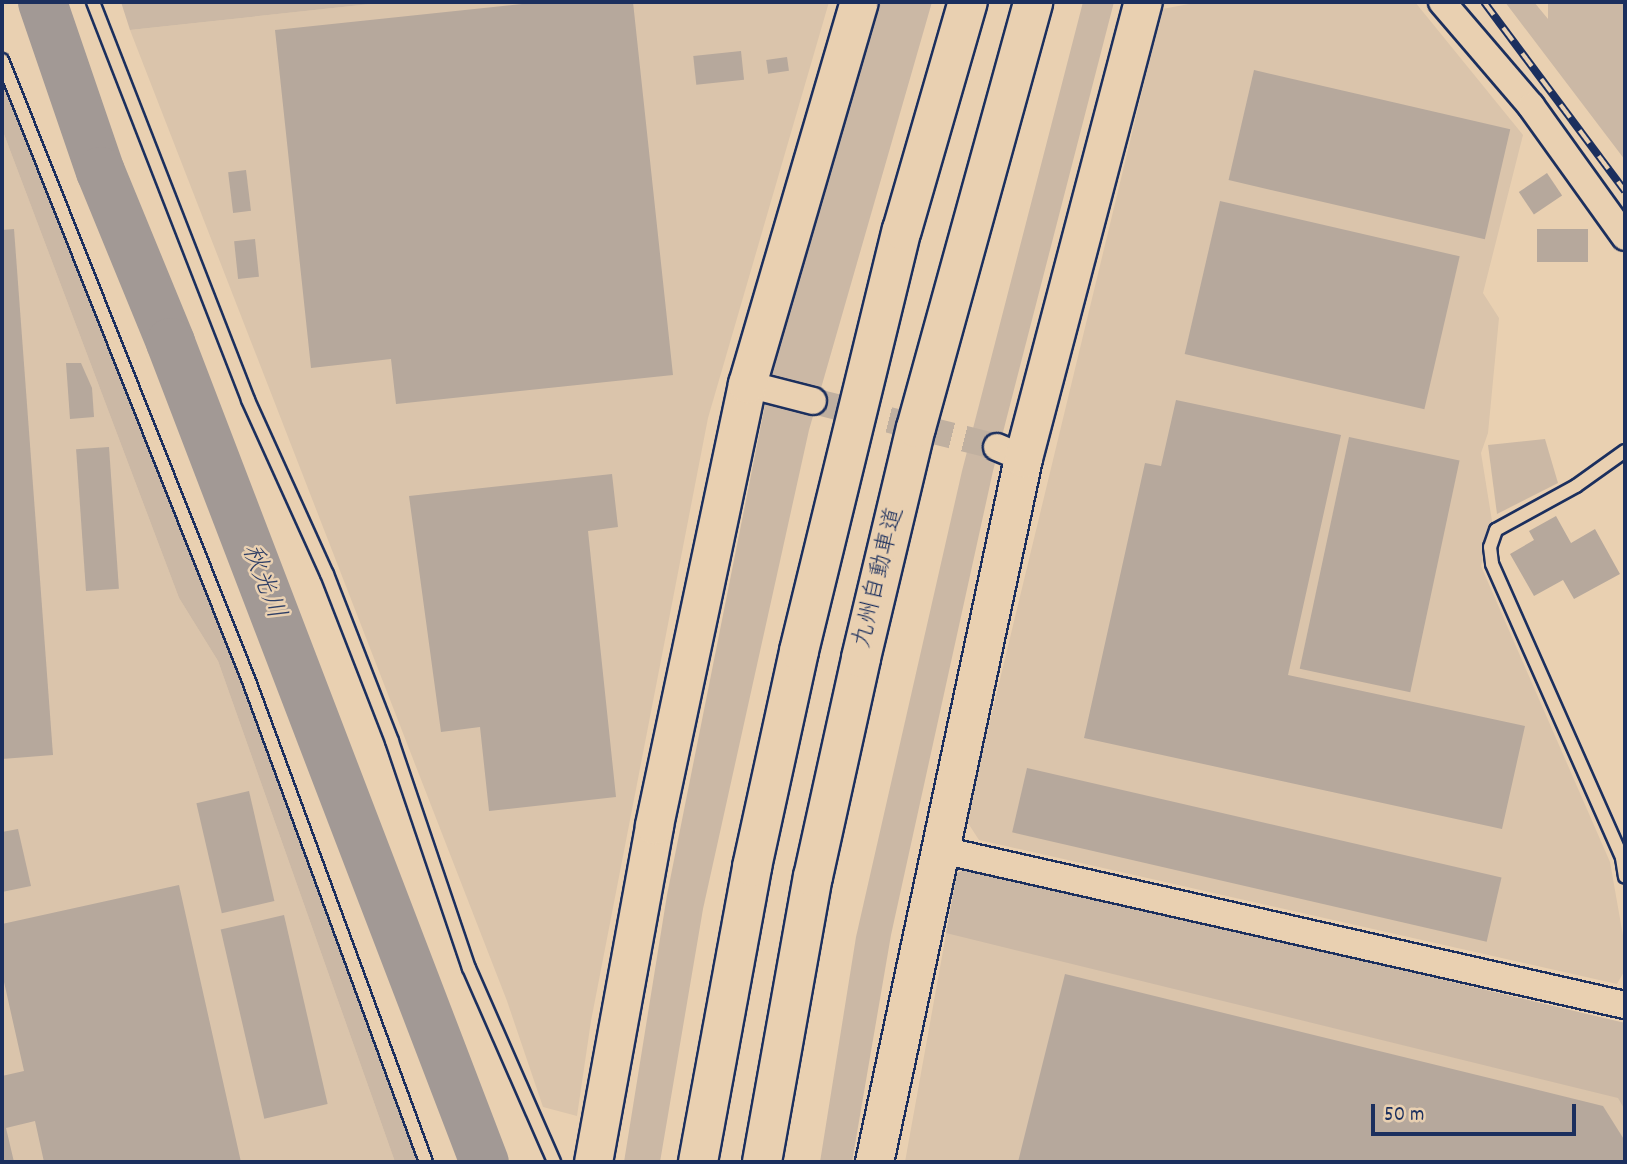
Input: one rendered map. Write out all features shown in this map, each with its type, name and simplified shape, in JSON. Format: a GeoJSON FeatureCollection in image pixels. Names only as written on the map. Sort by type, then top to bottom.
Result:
{"type":"FeatureCollection","features":[{"type":"Feature","properties":{"kind":"highway"},"geometry":{"type":"LineString","coordinates":[[698,1162],[752,867],[799,650],[902,230],[968,2]]}},
{"type":"Feature","properties":{"kind":"highway","name":"九州自動車道"},"geometry":{"type":"LineString","coordinates":[[762,1162],[813,877],[861,658],[916,428],[1033,2]]}},
{"type":"Feature","properties":{"kind":"street"},"geometry":{"type":"LineString","coordinates":[[593,1162],[654,825],[747,384],[859,2]]}},
{"type":"Feature","properties":{"kind":"street"},"geometry":{"type":"LineString","coordinates":[[874,1162],[937,849],[1010,453],[1143,2]]}},
{"type":"Feature","properties":{"kind":"street"},"geometry":{"type":"LineString","coordinates":[[1442,2],[1531,106],[1625,237]]}},
{"type":"Feature","properties":{"kind":"street"},"geometry":{"type":"LineString","coordinates":[[747,384],[813,401]]}},
{"type":"Feature","properties":{"kind":"street"},"geometry":{"type":"LineString","coordinates":[[937,849],[1625,1005]]}},
{"type":"Feature","properties":{"kind":"lane"},"geometry":{"type":"LineString","coordinates":[[93,2],[248,400],[327,574],[392,741],[469,968],[554,1162]]}},
{"type":"Feature","properties":{"kind":"lane"},"geometry":{"type":"LineString","coordinates":[[2,60],[249,681],[426,1162]]}},
{"type":"Feature","properties":{"kind":"lane"},"geometry":{"type":"LineString","coordinates":[[1625,451],[1576,486],[1496,530],[1490,547],[1492,564],[1624,858],[1625,877]]}},
{"type":"Feature","properties":{"kind":"shaded area"},"geometry":{"type":"Polygon","coordinates":[[[121,2],[144,4],[389,2],[130,30],[121,2]]]}},
{"type":"Feature","properties":{"kind":"shaded area"},"geometry":{"type":"Polygon","coordinates":[[[389,2],[829,2],[708,418],[591,1021],[577,1116],[543,1107],[507,1001],[130,30],[389,2]]]}},
{"type":"Feature","properties":{"kind":"shaded area"},"geometry":{"type":"Polygon","coordinates":[[[879,2],[932,2],[809,430],[703,909],[660,1162],[624,1162],[667,895],[773,365],[879,2]]]}},
{"type":"Feature","properties":{"kind":"shaded area"},"geometry":{"type":"Polygon","coordinates":[[[1083,2],[1114,2],[993,471],[891,935],[852,1162],[820,1162],[856,937],[962,471],[1083,2]]]}},
{"type":"Feature","properties":{"kind":"shaded area"},"geometry":{"type":"Polygon","coordinates":[[[1200,2],[1415,2],[1523,135],[1483,293],[1499,318],[1488,433],[1481,453],[1492,521],[1481,566],[1610,862],[1625,947],[1625,970],[1617,984],[979,840],[966,820],[1162,9],[1200,2]]]}},
{"type":"Feature","properties":{"kind":"shaded area"},"geometry":{"type":"Polygon","coordinates":[[[1505,2],[1534,2],[1548,19],[1548,2],[1625,2],[1625,160],[1505,2]]]}},
{"type":"Feature","properties":{"kind":"shaded area"},"geometry":{"type":"Polygon","coordinates":[[[2,74],[252,707],[418,1162],[395,1162],[218,661],[179,598],[2,129],[2,74]]]}},
{"type":"Feature","properties":{"kind":"shaded area"},"geometry":{"type":"Polygon","coordinates":[[[2,129],[179,598],[218,661],[395,1162],[2,1162],[2,129]]]}},
{"type":"Feature","properties":{"kind":"shaded area"},"geometry":{"type":"Polygon","coordinates":[[[1545,439],[1558,483],[1497,514],[1488,445],[1545,439]]]}},
{"type":"Feature","properties":{"kind":"shaded area"},"geometry":{"type":"Polygon","coordinates":[[[969,867],[1625,1023],[1625,1110],[1618,1098],[946,933],[957,873],[969,867]]]}},
{"type":"Feature","properties":{"kind":"shaded area"},"geometry":{"type":"Polygon","coordinates":[[[957,873],[1625,1023],[1625,1162],[905,1162],[957,873]]]}},
{"type":"Feature","properties":{"kind":"building"},"geometry":{"type":"Polygon","coordinates":[[[541,2],[633,2],[673,375],[396,404],[391,359],[311,368],[275,30],[541,2]]]}},
{"type":"Feature","properties":{"kind":"building"},"geometry":{"type":"Polygon","coordinates":[[[741,51],[744,80],[696,85],[693,56],[741,51]]]}},
{"type":"Feature","properties":{"kind":"building"},"geometry":{"type":"Polygon","coordinates":[[[787,57],[789,71],[768,74],[766,60],[787,57]]]}},
{"type":"Feature","properties":{"kind":"building"},"geometry":{"type":"Polygon","coordinates":[[[1254,70],[1510,129],[1485,239],[1229,180],[1254,70]]]}},
{"type":"Feature","properties":{"kind":"building"},"geometry":{"type":"Polygon","coordinates":[[[246,170],[251,211],[233,213],[228,172],[246,170]]]}},
{"type":"Feature","properties":{"kind":"building"},"geometry":{"type":"Polygon","coordinates":[[[1547,173],[1562,195],[1534,214],[1519,192],[1547,173]]]}},
{"type":"Feature","properties":{"kind":"building"},"geometry":{"type":"Polygon","coordinates":[[[1220,201],[1460,256],[1424,409],[1185,354],[1220,201]]]}},
{"type":"Feature","properties":{"kind":"building"},"geometry":{"type":"Polygon","coordinates":[[[14,229],[53,755],[2,759],[2,230],[14,229]]]}},
{"type":"Feature","properties":{"kind":"building"},"geometry":{"type":"Polygon","coordinates":[[[1537,229],[1588,229],[1588,262],[1537,262],[1537,229]]]}},
{"type":"Feature","properties":{"kind":"building"},"geometry":{"type":"Polygon","coordinates":[[[255,239],[259,277],[238,279],[234,241],[255,239]]]}},
{"type":"Feature","properties":{"kind":"building"},"geometry":{"type":"Polygon","coordinates":[[[66,363],[81,363],[92,388],[94,417],[70,419],[66,363]]]}},
{"type":"Feature","properties":{"kind":"building"},"geometry":{"type":"Polygon","coordinates":[[[1176,400],[1341,435],[1288,675],[1525,726],[1502,829],[1084,738],[1145,463],[1161,466],[1176,400]]]}},
{"type":"Feature","properties":{"kind":"building"},"geometry":{"type":"Polygon","coordinates":[[[1349,437],[1460,460],[1410,692],[1300,669],[1349,437]]]}},
{"type":"Feature","properties":{"kind":"building"},"geometry":{"type":"Polygon","coordinates":[[[109,447],[119,589],[86,591],[76,449],[109,447]]]}},
{"type":"Feature","properties":{"kind":"building"},"geometry":{"type":"Polygon","coordinates":[[[612,474],[618,527],[588,531],[616,797],[489,811],[480,727],[441,732],[409,496],[612,474]]]}},
{"type":"Feature","properties":{"kind":"building"},"geometry":{"type":"Polygon","coordinates":[[[1556,516],[1571,543],[1595,529],[1620,574],[1574,599],[1563,580],[1534,596],[1510,554],[1534,540],[1529,531],[1556,516]]]}},
{"type":"Feature","properties":{"kind":"building"},"geometry":{"type":"Polygon","coordinates":[[[1027,768],[1502,878],[1487,942],[1012,832],[1027,768]]]}},
{"type":"Feature","properties":{"kind":"building"},"geometry":{"type":"Polygon","coordinates":[[[249,791],[274,901],[222,913],[196,803],[249,791]]]}},
{"type":"Feature","properties":{"kind":"building"},"geometry":{"type":"Polygon","coordinates":[[[18,829],[31,886],[2,892],[2,832],[18,829]]]}},
{"type":"Feature","properties":{"kind":"building"},"geometry":{"type":"Polygon","coordinates":[[[179,885],[241,1162],[44,1162],[35,1121],[6,1128],[14,1162],[2,1162],[2,1076],[24,1071],[2,973],[2,924],[179,885]]]}},
{"type":"Feature","properties":{"kind":"building"},"geometry":{"type":"Polygon","coordinates":[[[284,915],[328,1104],[264,1119],[221,930],[284,915]]]}},
{"type":"Feature","properties":{"kind":"building"},"geometry":{"type":"Polygon","coordinates":[[[1065,974],[1603,1106],[1625,1141],[1625,1162],[1018,1162],[1065,974]]]}},
{"type":"Feature","properties":{"kind":"waterway","name":"秋光川"},"geometry":{"type":"LineString","coordinates":[[42,2],[100,171],[170,342],[484,1162]]}},
{"type":"Feature","properties":{"kind":"tunnel"},"geometry":{"type":"LineString","coordinates":[[813,401],[997,447]]}},
{"type":"Feature","properties":{"kind":"railway"},"geometry":{"type":"LineString","coordinates":[[1484,2],[1625,191]]}}]}
